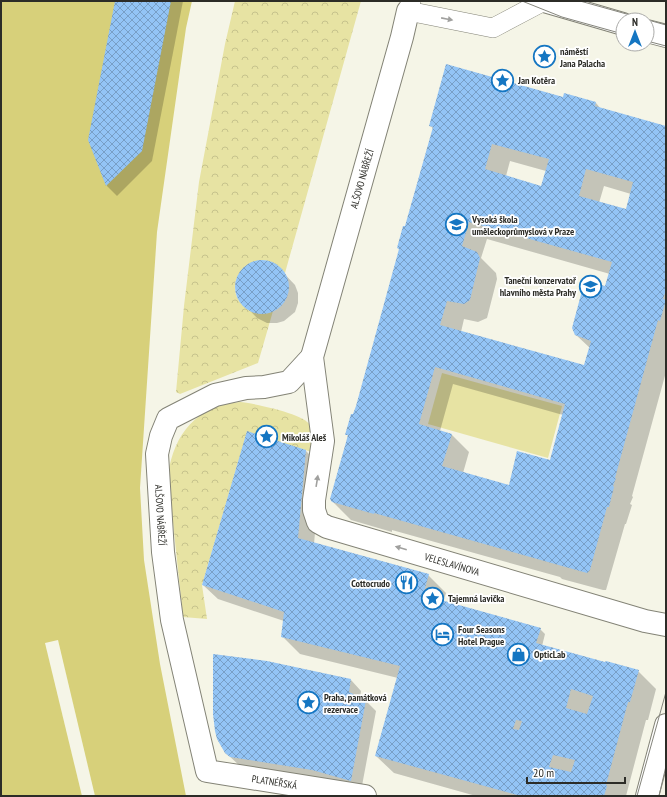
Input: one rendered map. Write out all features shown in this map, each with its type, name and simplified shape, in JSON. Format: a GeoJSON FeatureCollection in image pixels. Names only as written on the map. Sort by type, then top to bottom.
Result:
{"type":"FeatureCollection","features":[{"type":"Feature","properties":{"kind":"street"},"geometry":{"type":"LineString","coordinates":[[544,1],[615,22]]}},
{"type":"Feature","properties":{"kind":"street","name":"ALŠOVO NÁBŘEŽÍ"},"geometry":{"type":"LineString","coordinates":[[323,441],[312,357],[410,6]]}},
{"type":"Feature","properties":{"kind":"street"},"geometry":{"type":"LineString","coordinates":[[655,33],[666,36]]}},
{"type":"Feature","properties":{"kind":"street","name":"ALŠOVO NÁBŘEŽÍ"},"geometry":{"type":"LineString","coordinates":[[207,771],[172,620],[164,552],[158,462],[161,436],[168,419],[215,395],[246,388],[264,387],[289,382],[312,357]]}},
{"type":"Feature","properties":{"kind":"street","name":"VELESLAVÍNOVA"},"geometry":{"type":"LineString","coordinates":[[323,441],[314,500],[314,510],[318,522],[326,527],[439,559],[630,617],[666,626]]}},
{"type":"Feature","properties":{"kind":"street"},"geometry":{"type":"LineString","coordinates":[[647,796],[666,725]]}},
{"type":"Feature","properties":{"kind":"street","name":"PLATNÉŘSKÁ"},"geometry":{"type":"LineString","coordinates":[[207,771],[360,795]]}},
{"type":"Feature","properties":{"kind":"lane"},"geometry":{"type":"LineString","coordinates":[[410,6],[493,28],[544,1]]}},
{"type":"Feature","properties":{"kind":"green space"},"geometry":{"type":"Polygon","coordinates":[[[235,1],[361,1],[285,273],[275,263],[263,260],[253,262],[244,268],[237,277],[235,288],[238,299],[247,309],[260,313],[273,311],[258,363],[180,394],[176,392],[184,306],[199,182],[225,44],[235,1]]]}},
{"type":"Feature","properties":{"kind":"green space"},"geometry":{"type":"Polygon","coordinates":[[[442,373],[562,406],[548,458],[428,424],[442,373]]]}},
{"type":"Feature","properties":{"kind":"green space"},"geometry":{"type":"Polygon","coordinates":[[[240,402],[256,404],[289,413],[306,421],[310,425],[313,435],[315,453],[247,432],[202,585],[207,619],[183,617],[168,475],[171,460],[182,434],[190,424],[211,409],[240,402]]]}},
{"type":"Feature","properties":{"kind":"shaded area"},"geometry":{"type":"Polygon","coordinates":[[[1,1],[192,1],[186,28],[157,232],[140,488],[144,560],[160,664],[186,796],[1,796],[1,1]]]}},
{"type":"Feature","properties":{"kind":"pier"},"geometry":{"type":"Polygon","coordinates":[[[58,640],[95,796],[82,796],[45,643],[58,640]]]}},
{"type":"Feature","properties":{"kind":"building"},"geometry":{"type":"Polygon","coordinates":[[[115,1],[171,1],[142,151],[106,186],[88,140],[115,1]]]}},
{"type":"Feature","properties":{"kind":"building"},"geometry":{"type":"Polygon","coordinates":[[[446,64],[563,97],[564,93],[596,102],[595,106],[666,126],[666,290],[663,299],[666,300],[660,321],[658,320],[615,478],[609,507],[607,507],[590,570],[587,573],[332,502],[330,499],[348,435],[345,435],[351,414],[353,414],[356,406],[399,249],[397,248],[403,226],[405,226],[433,127],[429,126],[446,64]],[[492,144],[485,169],[541,186],[549,159],[492,144]],[[586,169],[579,196],[626,209],[633,182],[586,169]],[[469,222],[462,246],[477,252],[480,258],[470,300],[464,304],[447,301],[440,325],[584,365],[591,341],[575,335],[572,328],[583,287],[589,283],[605,286],[612,262],[469,222]],[[435,367],[419,424],[452,434],[442,466],[509,485],[517,451],[550,460],[565,404],[435,367]]]}},
{"type":"Feature","properties":{"kind":"building"},"geometry":{"type":"Polygon","coordinates":[[[262,260],[272,262],[281,268],[287,277],[289,287],[287,297],[281,306],[272,312],[262,314],[252,312],[243,306],[237,297],[235,287],[237,277],[243,268],[252,262],[262,260]]]}},
{"type":"Feature","properties":{"kind":"building"},"geometry":{"type":"Polygon","coordinates":[[[247,431],[306,450],[298,538],[429,574],[423,595],[541,628],[536,643],[639,670],[630,702],[628,702],[604,796],[521,796],[375,756],[400,666],[281,637],[284,612],[202,585],[247,431]],[[571,689],[566,708],[587,714],[593,696],[571,689]],[[516,720],[513,729],[519,730],[522,721],[516,720]],[[553,755],[549,767],[571,772],[575,760],[553,755]]]}},
{"type":"Feature","properties":{"kind":"building"},"geometry":{"type":"Polygon","coordinates":[[[213,654],[267,661],[351,679],[349,692],[366,700],[351,781],[312,770],[230,757],[225,753],[217,739],[215,731],[213,714],[213,654]]]}},
{"type":"Feature","properties":{"kind":"tram line"},"geometry":{"type":"LineString","coordinates":[[522,1],[562,17],[615,32]]}},
{"type":"Feature","properties":{"kind":"tram line"},"geometry":{"type":"LineString","coordinates":[[580,1],[666,25]]}},
{"type":"Feature","properties":{"kind":"tram line"},"geometry":{"type":"LineString","coordinates":[[655,43],[666,46]]}},
{"type":"Feature","properties":{"kind":"tram line"},"geometry":{"type":"LineString","coordinates":[[637,796],[666,692]]}},
{"type":"Feature","properties":{"kind":"tram line"},"geometry":{"type":"LineString","coordinates":[[659,796],[666,766]]}},
{"type":"Feature","properties":{"kind":"place","name":"náměstí Jana Palacha"},"geometry":{"type":"Point","coordinates":[544,57]}},
{"type":"Feature","properties":{"kind":"place","name":"Jan Kotěra"},"geometry":{"type":"Point","coordinates":[503,80]}},
{"type":"Feature","properties":{"kind":"place","name":"Vysoká škola uměleckoprůmyslová v Praze"},"geometry":{"type":"Point","coordinates":[456,225]}},
{"type":"Feature","properties":{"kind":"place","name":"Taneční konzervatoř hlavního města Prahy"},"geometry":{"type":"Point","coordinates":[591,286]}},
{"type":"Feature","properties":{"kind":"place","name":"Mikoláš Aleš"},"geometry":{"type":"Point","coordinates":[266,437]}},
{"type":"Feature","properties":{"kind":"place","name":"Cottocrudo"},"geometry":{"type":"Point","coordinates":[406,583]}},
{"type":"Feature","properties":{"kind":"place","name":"Tajemná lavička"},"geometry":{"type":"Point","coordinates":[432,598]}},
{"type":"Feature","properties":{"kind":"place","name":"Four Seasons Hotel Prague"},"geometry":{"type":"Point","coordinates":[442,635]}},
{"type":"Feature","properties":{"kind":"place","name":"OpticLab"},"geometry":{"type":"Point","coordinates":[519,654]}},
{"type":"Feature","properties":{"kind":"place","name":"Praha, památková rezervace"},"geometry":{"type":"Point","coordinates":[309,703]}}]}
